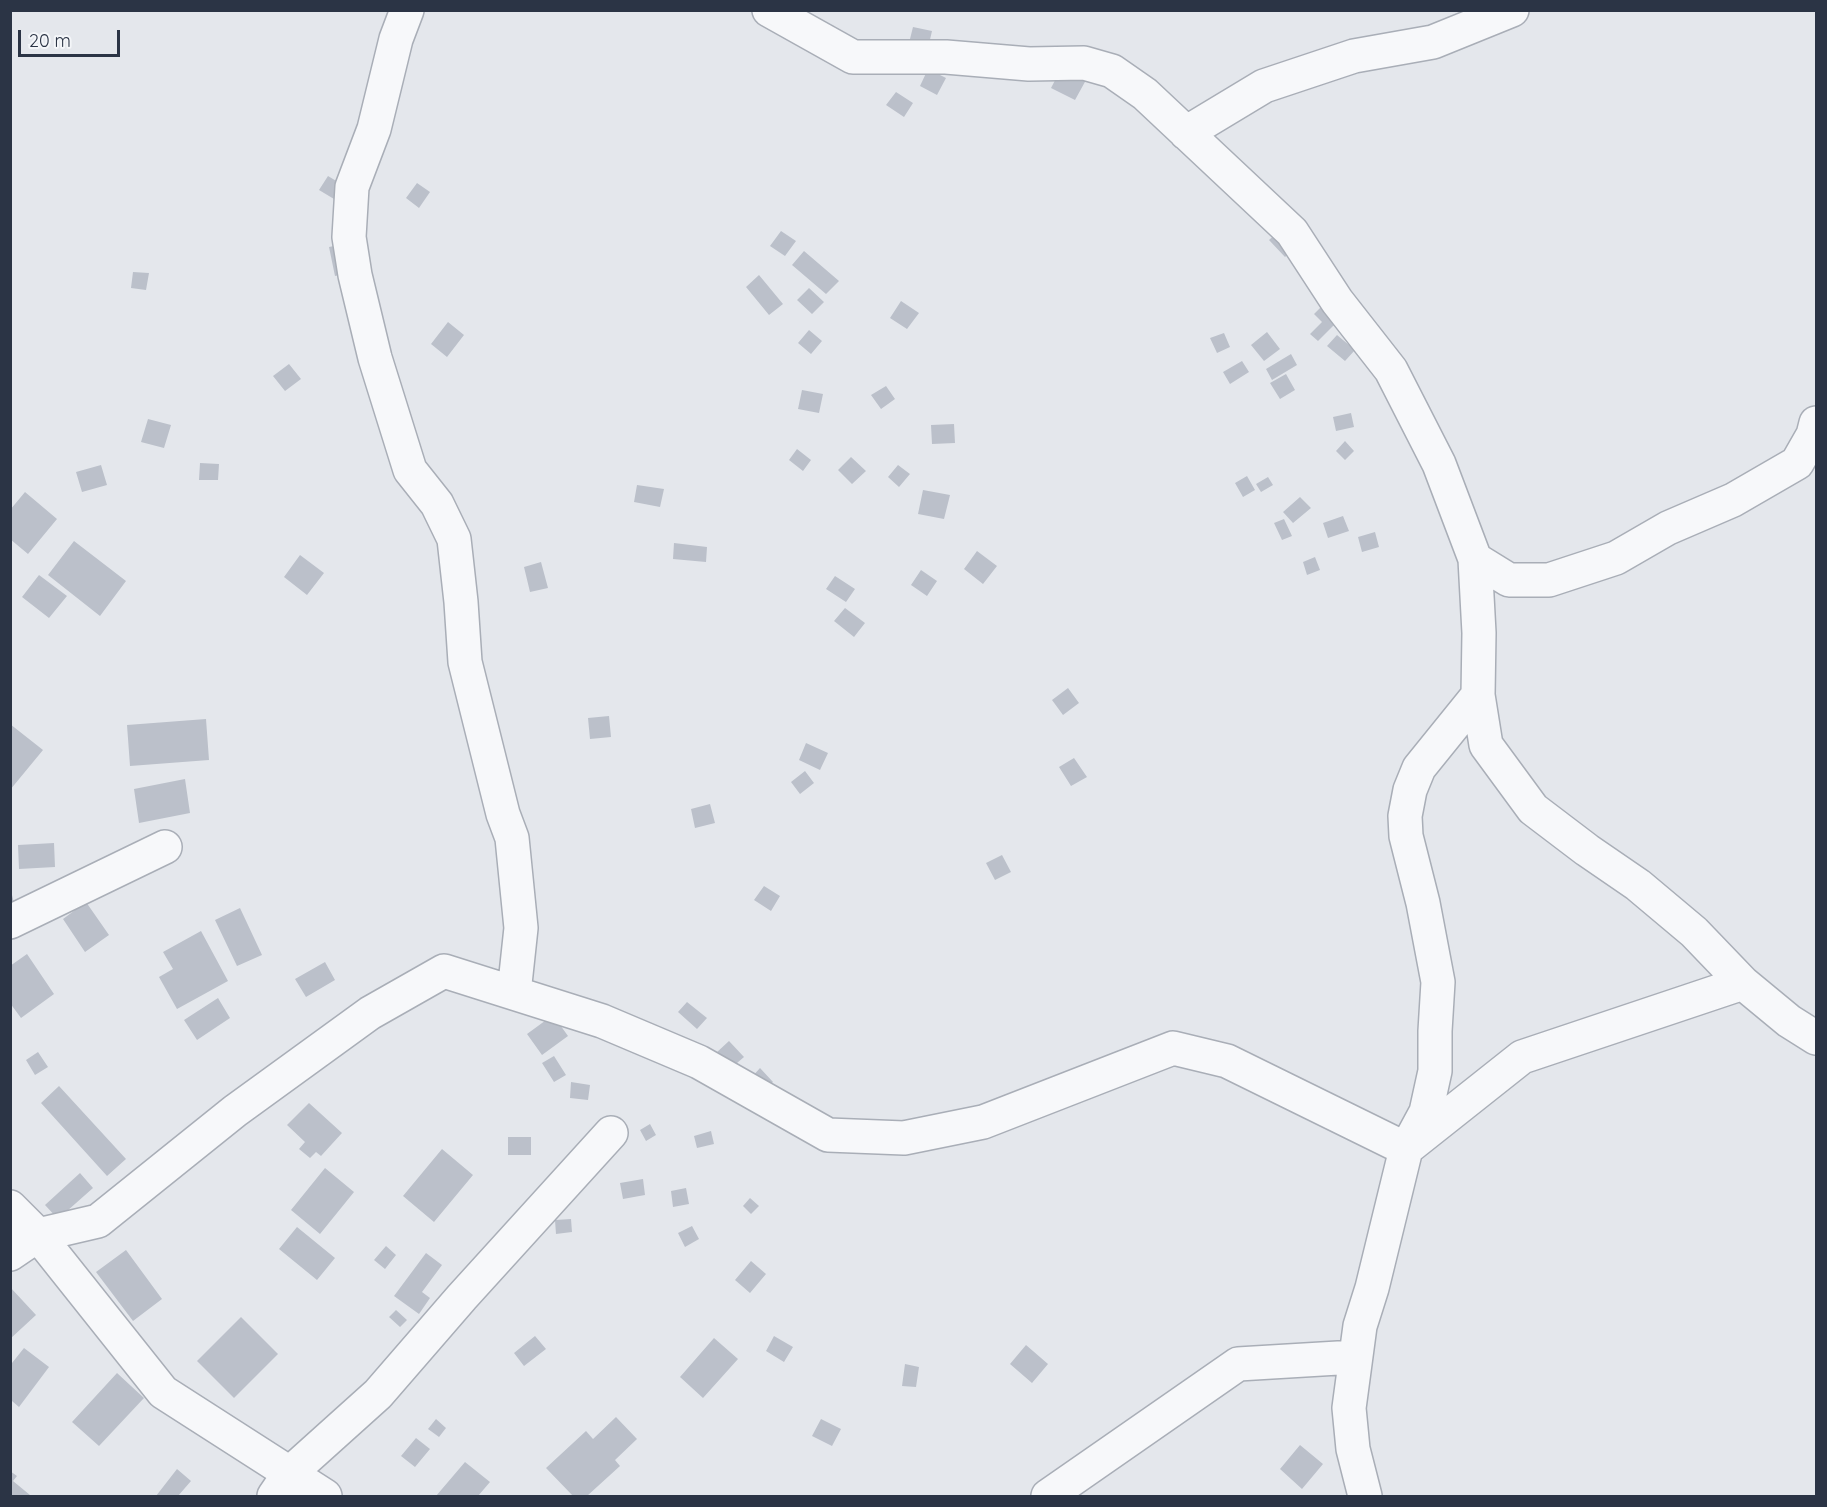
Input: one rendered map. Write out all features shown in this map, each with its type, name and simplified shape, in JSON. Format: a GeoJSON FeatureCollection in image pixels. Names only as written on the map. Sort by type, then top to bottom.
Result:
{"type":"FeatureCollection","features":[{"type":"Feature","properties":{"kind":"street"},"geometry":{"type":"LineString","coordinates":[[407,10],[396,39],[374,129],[352,187],[349,237],[355,275],[375,358],[410,470],[437,504],[454,539],[465,662],[512,838],[522,928],[514,993]]}},
{"type":"Feature","properties":{"kind":"street"},"geometry":{"type":"LineString","coordinates":[[770,10],[853,57],[946,57],[1029,64],[1084,63],[1112,71],[1145,93],[1292,232],[1337,301],[1391,370],[1439,464],[1475,559],[1479,633],[1478,695],[1486,745],[1533,809],[1638,885],[1694,932],[1743,984],[1789,1021],[1816,1038]]}},
{"type":"Feature","properties":{"kind":"street"},"geometry":{"type":"LineString","coordinates":[[1186,134],[1264,86],[1354,56],[1433,42],[1512,10]]}},
{"type":"Feature","properties":{"kind":"street"},"geometry":{"type":"LineString","coordinates":[[1475,559],[1509,580],[1549,580],[1616,558],[1668,528],[1733,500],[1797,463],[1813,435],[1816,423]]}},
{"type":"Feature","properties":{"kind":"street"},"geometry":{"type":"LineString","coordinates":[[1365,1497],[1353,1449],[1349,1408],[1360,1326],[1372,1288],[1406,1149],[1426,1112],[1435,1071],[1438,982],[1423,903],[1406,836],[1405,816],[1410,790],[1419,768],[1478,695]]}},
{"type":"Feature","properties":{"kind":"street"},"geometry":{"type":"LineString","coordinates":[[10,922],[165,847]]}},
{"type":"Feature","properties":{"kind":"street"},"geometry":{"type":"LineString","coordinates":[[10,1254],[38,1235],[98,1221],[236,1111],[361,1020],[444,971],[602,1020],[699,1062],[828,1135],[904,1138],[983,1122],[1173,1048],[1227,1061],[1406,1149]]}},
{"type":"Feature","properties":{"kind":"street"},"geometry":{"type":"LineString","coordinates":[[1406,1149],[1522,1057],[1743,984]]}},
{"type":"Feature","properties":{"kind":"street"},"geometry":{"type":"LineString","coordinates":[[281,1486],[378,1394],[462,1297],[611,1134]]}},
{"type":"Feature","properties":{"kind":"street"},"geometry":{"type":"LineString","coordinates":[[10,1207],[38,1235],[163,1392],[281,1486],[325,1497]]}},
{"type":"Feature","properties":{"kind":"street"},"geometry":{"type":"LineString","coordinates":[[1048,1497],[1238,1364],[1355,1357]]}},
{"type":"Feature","properties":{"kind":"building"},"geometry":{"type":"Polygon","coordinates":[[[913,27],[932,31],[928,48],[909,43],[913,27]]]}},
{"type":"Feature","properties":{"kind":"building"},"geometry":{"type":"Polygon","coordinates":[[[1062,67],[1086,80],[1075,100],[1051,88],[1062,67]]]}},
{"type":"Feature","properties":{"kind":"building"},"geometry":{"type":"Polygon","coordinates":[[[928,69],[946,78],[937,95],[920,86],[928,69]]]}},
{"type":"Feature","properties":{"kind":"building"},"geometry":{"type":"Polygon","coordinates":[[[896,92],[913,103],[904,117],[886,105],[896,92]]]}},
{"type":"Feature","properties":{"kind":"building"},"geometry":{"type":"Polygon","coordinates":[[[328,176],[343,185],[334,199],[319,190],[328,176]]]}},
{"type":"Feature","properties":{"kind":"building"},"geometry":{"type":"Polygon","coordinates":[[[417,183],[430,192],[419,208],[406,198],[417,183]]]}},
{"type":"Feature","properties":{"kind":"building"},"geometry":{"type":"Polygon","coordinates":[[[1280,230],[1296,247],[1285,257],[1269,240],[1280,230]]]}},
{"type":"Feature","properties":{"kind":"building"},"geometry":{"type":"Polygon","coordinates":[[[781,231],[796,241],[785,256],[770,246],[781,231]]]}},
{"type":"Feature","properties":{"kind":"building"},"geometry":{"type":"Polygon","coordinates":[[[344,244],[349,273],[335,276],[329,247],[344,244]]]}},
{"type":"Feature","properties":{"kind":"building"},"geometry":{"type":"Polygon","coordinates":[[[804,251],[839,281],[826,294],[792,265],[804,251]]]}},
{"type":"Feature","properties":{"kind":"building"},"geometry":{"type":"Polygon","coordinates":[[[133,272],[149,273],[146,290],[131,288],[133,272]]]}},
{"type":"Feature","properties":{"kind":"building"},"geometry":{"type":"Polygon","coordinates":[[[759,275],[783,304],[769,315],[746,287],[759,275]]]}},
{"type":"Feature","properties":{"kind":"building"},"geometry":{"type":"Polygon","coordinates":[[[809,288],[824,302],[812,314],[797,300],[809,288]]]}},
{"type":"Feature","properties":{"kind":"building"},"geometry":{"type":"Polygon","coordinates":[[[901,301],[919,313],[907,329],[890,318],[901,301]]]}},
{"type":"Feature","properties":{"kind":"building"},"geometry":{"type":"Polygon","coordinates":[[[1324,304],[1339,320],[1318,341],[1310,334],[1322,322],[1314,314],[1324,304]]]}},
{"type":"Feature","properties":{"kind":"building"},"geometry":{"type":"Polygon","coordinates":[[[448,322],[464,335],[447,357],[431,344],[448,322]]]}},
{"type":"Feature","properties":{"kind":"building"},"geometry":{"type":"Polygon","coordinates":[[[809,330],[822,341],[811,354],[798,343],[809,330]]]}},
{"type":"Feature","properties":{"kind":"building"},"geometry":{"type":"Polygon","coordinates":[[[1267,332],[1280,349],[1264,361],[1251,345],[1267,332]]]}},
{"type":"Feature","properties":{"kind":"building"},"geometry":{"type":"Polygon","coordinates":[[[1224,333],[1230,347],[1217,353],[1210,338],[1224,333]]]}},
{"type":"Feature","properties":{"kind":"building"},"geometry":{"type":"Polygon","coordinates":[[[1337,335],[1355,350],[1345,361],[1327,346],[1337,335]]]}},
{"type":"Feature","properties":{"kind":"building"},"geometry":{"type":"Polygon","coordinates":[[[1291,354],[1297,365],[1272,380],[1266,369],[1291,354]]]}},
{"type":"Feature","properties":{"kind":"building"},"geometry":{"type":"Polygon","coordinates":[[[1242,361],[1249,372],[1230,384],[1223,372],[1242,361]]]}},
{"type":"Feature","properties":{"kind":"building"},"geometry":{"type":"Polygon","coordinates":[[[289,364],[301,379],[285,391],[273,376],[289,364]]]}},
{"type":"Feature","properties":{"kind":"building"},"geometry":{"type":"Polygon","coordinates":[[[1286,374],[1295,390],[1280,399],[1270,383],[1286,374]]]}},
{"type":"Feature","properties":{"kind":"building"},"geometry":{"type":"Polygon","coordinates":[[[886,386],[895,399],[881,409],[871,395],[886,386]]]}},
{"type":"Feature","properties":{"kind":"building"},"geometry":{"type":"Polygon","coordinates":[[[802,390],[823,394],[819,413],[798,409],[802,390]]]}},
{"type":"Feature","properties":{"kind":"building"},"geometry":{"type":"Polygon","coordinates":[[[1351,413],[1354,427],[1336,431],[1333,417],[1351,413]]]}},
{"type":"Feature","properties":{"kind":"building"},"geometry":{"type":"Polygon","coordinates":[[[148,419],[171,425],[164,448],[141,442],[148,419]]]}},
{"type":"Feature","properties":{"kind":"building"},"geometry":{"type":"Polygon","coordinates":[[[954,424],[955,443],[932,444],[931,425],[954,424]]]}},
{"type":"Feature","properties":{"kind":"building"},"geometry":{"type":"Polygon","coordinates":[[[1345,441],[1354,451],[1345,460],[1336,451],[1345,441]]]}},
{"type":"Feature","properties":{"kind":"building"},"geometry":{"type":"Polygon","coordinates":[[[797,449],[811,460],[803,471],[789,460],[797,449]]]}},
{"type":"Feature","properties":{"kind":"building"},"geometry":{"type":"Polygon","coordinates":[[[851,457],[866,471],[852,484],[838,470],[851,457]]]}},
{"type":"Feature","properties":{"kind":"building"},"geometry":{"type":"Polygon","coordinates":[[[200,463],[219,464],[218,480],[199,480],[200,463]]]}},
{"type":"Feature","properties":{"kind":"building"},"geometry":{"type":"Polygon","coordinates":[[[101,465],[107,485],[82,492],[76,472],[101,465]]]}},
{"type":"Feature","properties":{"kind":"building"},"geometry":{"type":"Polygon","coordinates":[[[898,465],[910,474],[899,487],[888,477],[898,465]]]}},
{"type":"Feature","properties":{"kind":"building"},"geometry":{"type":"Polygon","coordinates":[[[1247,476],[1255,490],[1243,497],[1235,483],[1247,476]]]}},
{"type":"Feature","properties":{"kind":"building"},"geometry":{"type":"Polygon","coordinates":[[[1268,477],[1273,485],[1261,492],[1256,484],[1268,477]]]}},
{"type":"Feature","properties":{"kind":"building"},"geometry":{"type":"Polygon","coordinates":[[[637,485],[664,489],[660,507],[634,502],[637,485]]]}},
{"type":"Feature","properties":{"kind":"building"},"geometry":{"type":"Polygon","coordinates":[[[923,490],[950,495],[944,519],[918,514],[923,490]]]}},
{"type":"Feature","properties":{"kind":"building"},"geometry":{"type":"Polygon","coordinates":[[[25,492],[57,519],[28,554],[10,539],[10,510],[25,492]]]}},
{"type":"Feature","properties":{"kind":"building"},"geometry":{"type":"Polygon","coordinates":[[[1300,497],[1311,508],[1293,523],[1283,512],[1300,497]]]}},
{"type":"Feature","properties":{"kind":"building"},"geometry":{"type":"Polygon","coordinates":[[[1343,516],[1349,531],[1328,538],[1323,523],[1343,516]]]}},
{"type":"Feature","properties":{"kind":"building"},"geometry":{"type":"Polygon","coordinates":[[[1284,519],[1292,536],[1282,540],[1274,523],[1284,519]]]}},
{"type":"Feature","properties":{"kind":"building"},"geometry":{"type":"Polygon","coordinates":[[[1375,532],[1379,547],[1362,552],[1358,537],[1375,532]]]}},
{"type":"Feature","properties":{"kind":"building"},"geometry":{"type":"Polygon","coordinates":[[[74,541],[126,581],[100,616],[48,575],[74,541]]]}},
{"type":"Feature","properties":{"kind":"building"},"geometry":{"type":"Polygon","coordinates":[[[674,543],[707,547],[706,562],[673,559],[674,543]]]}},
{"type":"Feature","properties":{"kind":"building"},"geometry":{"type":"Polygon","coordinates":[[[977,551],[997,566],[983,584],[964,569],[977,551]]]}},
{"type":"Feature","properties":{"kind":"building"},"geometry":{"type":"Polygon","coordinates":[[[300,555],[324,573],[307,595],[284,577],[300,555]]]}},
{"type":"Feature","properties":{"kind":"building"},"geometry":{"type":"Polygon","coordinates":[[[1315,557],[1320,570],[1307,575],[1303,562],[1315,557]]]}},
{"type":"Feature","properties":{"kind":"building"},"geometry":{"type":"Polygon","coordinates":[[[541,562],[548,588],[530,592],[524,567],[541,562]]]}},
{"type":"Feature","properties":{"kind":"building"},"geometry":{"type":"Polygon","coordinates":[[[921,570],[937,581],[927,596],[911,585],[921,570]]]}},
{"type":"Feature","properties":{"kind":"building"},"geometry":{"type":"Polygon","coordinates":[[[39,575],[67,596],[49,618],[22,597],[39,575]]]}},
{"type":"Feature","properties":{"kind":"building"},"geometry":{"type":"Polygon","coordinates":[[[835,576],[855,589],[846,602],[826,589],[835,576]]]}},
{"type":"Feature","properties":{"kind":"building"},"geometry":{"type":"Polygon","coordinates":[[[845,608],[865,623],[854,637],[834,621],[845,608]]]}},
{"type":"Feature","properties":{"kind":"building"},"geometry":{"type":"Polygon","coordinates":[[[1068,688],[1079,703],[1063,715],[1052,700],[1068,688]]]}},
{"type":"Feature","properties":{"kind":"building"},"geometry":{"type":"Polygon","coordinates":[[[609,716],[611,737],[590,739],[588,718],[609,716]]]}},
{"type":"Feature","properties":{"kind":"building"},"geometry":{"type":"Polygon","coordinates":[[[206,719],[209,760],[130,766],[127,725],[206,719]]]}},
{"type":"Feature","properties":{"kind":"building"},"geometry":{"type":"Polygon","coordinates":[[[10,724],[43,750],[10,790],[10,724]]]}},
{"type":"Feature","properties":{"kind":"building"},"geometry":{"type":"Polygon","coordinates":[[[806,743],[828,753],[820,770],[799,760],[806,743]]]}},
{"type":"Feature","properties":{"kind":"building"},"geometry":{"type":"Polygon","coordinates":[[[1074,758],[1087,777],[1071,786],[1059,767],[1074,758]]]}},
{"type":"Feature","properties":{"kind":"building"},"geometry":{"type":"Polygon","coordinates":[[[805,771],[814,783],[800,794],[791,782],[805,771]]]}},
{"type":"Feature","properties":{"kind":"building"},"geometry":{"type":"Polygon","coordinates":[[[185,779],[190,813],[139,823],[134,789],[185,779]]]}},
{"type":"Feature","properties":{"kind":"building"},"geometry":{"type":"Polygon","coordinates":[[[710,804],[715,823],[695,828],[691,809],[710,804]]]}},
{"type":"Feature","properties":{"kind":"building"},"geometry":{"type":"Polygon","coordinates":[[[54,843],[55,867],[19,869],[18,845],[54,843]]]}},
{"type":"Feature","properties":{"kind":"building"},"geometry":{"type":"Polygon","coordinates":[[[1002,855],[1011,872],[995,880],[986,863],[1002,855]]]}},
{"type":"Feature","properties":{"kind":"building"},"geometry":{"type":"Polygon","coordinates":[[[764,886],[780,896],[771,911],[754,900],[764,886]]]}},
{"type":"Feature","properties":{"kind":"building"},"geometry":{"type":"Polygon","coordinates":[[[10,887],[15,907],[10,908],[10,887]]]}},
{"type":"Feature","properties":{"kind":"building"},"geometry":{"type":"Polygon","coordinates":[[[86,902],[109,935],[85,952],[63,919],[86,902]]]}},
{"type":"Feature","properties":{"kind":"building"},"geometry":{"type":"Polygon","coordinates":[[[240,908],[262,955],[237,966],[215,920],[240,908]]]}},
{"type":"Feature","properties":{"kind":"building"},"geometry":{"type":"Polygon","coordinates":[[[201,931],[228,981],[177,1009],[159,977],[173,969],[163,952],[201,931]]]}},
{"type":"Feature","properties":{"kind":"building"},"geometry":{"type":"Polygon","coordinates":[[[27,954],[54,994],[21,1018],[10,1003],[10,966],[27,954]]]}},
{"type":"Feature","properties":{"kind":"building"},"geometry":{"type":"Polygon","coordinates":[[[325,962],[335,980],[306,997],[295,979],[325,962]]]}},
{"type":"Feature","properties":{"kind":"building"},"geometry":{"type":"Polygon","coordinates":[[[218,998],[230,1018],[197,1040],[184,1020],[218,998]]]}},
{"type":"Feature","properties":{"kind":"building"},"geometry":{"type":"Polygon","coordinates":[[[687,1002],[707,1018],[697,1029],[678,1012],[687,1002]]]}},
{"type":"Feature","properties":{"kind":"building"},"geometry":{"type":"Polygon","coordinates":[[[553,1015],[568,1036],[542,1055],[527,1034],[553,1015]]]}},
{"type":"Feature","properties":{"kind":"building"},"geometry":{"type":"Polygon","coordinates":[[[729,1041],[744,1057],[730,1069],[716,1053],[729,1041]]]}},
{"type":"Feature","properties":{"kind":"building"},"geometry":{"type":"Polygon","coordinates":[[[38,1052],[48,1067],[35,1075],[26,1060],[38,1052]]]}},
{"type":"Feature","properties":{"kind":"building"},"geometry":{"type":"Polygon","coordinates":[[[554,1056],[566,1075],[554,1082],[542,1063],[554,1056]]]}},
{"type":"Feature","properties":{"kind":"building"},"geometry":{"type":"Polygon","coordinates":[[[760,1068],[773,1082],[763,1091],[751,1078],[760,1068]]]}},
{"type":"Feature","properties":{"kind":"building"},"geometry":{"type":"Polygon","coordinates":[[[571,1082],[590,1085],[588,1100],[570,1098],[571,1082]]]}},
{"type":"Feature","properties":{"kind":"building"},"geometry":{"type":"Polygon","coordinates":[[[59,1086],[126,1159],[107,1176],[41,1103],[59,1086]]]}},
{"type":"Feature","properties":{"kind":"building"},"geometry":{"type":"Polygon","coordinates":[[[309,1103],[342,1133],[321,1156],[316,1152],[310,1158],[299,1149],[305,1142],[287,1125],[309,1103]]]}},
{"type":"Feature","properties":{"kind":"building"},"geometry":{"type":"Polygon","coordinates":[[[650,1124],[656,1135],[646,1141],[640,1130],[650,1124]]]}},
{"type":"Feature","properties":{"kind":"building"},"geometry":{"type":"Polygon","coordinates":[[[711,1131],[714,1144],[697,1148],[694,1136],[711,1131]]]}},
{"type":"Feature","properties":{"kind":"building"},"geometry":{"type":"Polygon","coordinates":[[[508,1137],[531,1137],[531,1155],[508,1155],[508,1137]]]}},
{"type":"Feature","properties":{"kind":"building"},"geometry":{"type":"Polygon","coordinates":[[[442,1149],[473,1175],[434,1222],[403,1196],[442,1149]]]}},
{"type":"Feature","properties":{"kind":"building"},"geometry":{"type":"Polygon","coordinates":[[[325,1168],[354,1192],[320,1234],[291,1210],[325,1168]]]}},
{"type":"Feature","properties":{"kind":"building"},"geometry":{"type":"Polygon","coordinates":[[[80,1173],[93,1188],[58,1219],[45,1205],[80,1173]]]}},
{"type":"Feature","properties":{"kind":"building"},"geometry":{"type":"Polygon","coordinates":[[[643,1179],[645,1195],[623,1199],[620,1183],[643,1179]]]}},
{"type":"Feature","properties":{"kind":"building"},"geometry":{"type":"Polygon","coordinates":[[[686,1188],[689,1204],[673,1207],[671,1191],[686,1188]]]}},
{"type":"Feature","properties":{"kind":"building"},"geometry":{"type":"Polygon","coordinates":[[[750,1198],[759,1206],[751,1214],[743,1206],[750,1198]]]}},
{"type":"Feature","properties":{"kind":"building"},"geometry":{"type":"Polygon","coordinates":[[[571,1219],[572,1232],[556,1234],[555,1220],[571,1219]]]}},
{"type":"Feature","properties":{"kind":"building"},"geometry":{"type":"Polygon","coordinates":[[[692,1226],[699,1239],[685,1247],[678,1233],[692,1226]]]}},
{"type":"Feature","properties":{"kind":"building"},"geometry":{"type":"Polygon","coordinates":[[[297,1227],[335,1258],[317,1280],[279,1249],[297,1227]]]}},
{"type":"Feature","properties":{"kind":"building"},"geometry":{"type":"Polygon","coordinates":[[[386,1246],[396,1255],[385,1269],[374,1260],[386,1246]]]}},
{"type":"Feature","properties":{"kind":"building"},"geometry":{"type":"Polygon","coordinates":[[[126,1250],[162,1299],[133,1321],[96,1272],[126,1250]]]}},
{"type":"Feature","properties":{"kind":"building"},"geometry":{"type":"Polygon","coordinates":[[[426,1253],[442,1265],[422,1292],[430,1298],[419,1314],[394,1296],[426,1253]]]}},
{"type":"Feature","properties":{"kind":"building"},"geometry":{"type":"Polygon","coordinates":[[[751,1261],[766,1274],[750,1293],[735,1280],[751,1261]]]}},
{"type":"Feature","properties":{"kind":"building"},"geometry":{"type":"Polygon","coordinates":[[[10,1287],[36,1315],[10,1339],[10,1287]]]}},
{"type":"Feature","properties":{"kind":"building"},"geometry":{"type":"Polygon","coordinates":[[[396,1310],[407,1320],[400,1327],[389,1317],[396,1310]]]}},
{"type":"Feature","properties":{"kind":"building"},"geometry":{"type":"Polygon","coordinates":[[[241,1317],[278,1354],[234,1398],[197,1361],[241,1317]]]}},
{"type":"Feature","properties":{"kind":"building"},"geometry":{"type":"Polygon","coordinates":[[[535,1336],[546,1349],[524,1366],[514,1353],[535,1336]]]}},
{"type":"Feature","properties":{"kind":"building"},"geometry":{"type":"Polygon","coordinates":[[[774,1336],[793,1347],[784,1362],[766,1351],[774,1336]]]}},
{"type":"Feature","properties":{"kind":"building"},"geometry":{"type":"Polygon","coordinates":[[[714,1338],[738,1359],[703,1398],[680,1377],[714,1338]]]}},
{"type":"Feature","properties":{"kind":"building"},"geometry":{"type":"Polygon","coordinates":[[[1026,1345],[1048,1364],[1032,1383],[1010,1364],[1026,1345]]]}},
{"type":"Feature","properties":{"kind":"building"},"geometry":{"type":"Polygon","coordinates":[[[24,1348],[49,1367],[19,1407],[12,1401],[10,1403],[10,1362],[12,1363],[24,1348]]]}},
{"type":"Feature","properties":{"kind":"building"},"geometry":{"type":"Polygon","coordinates":[[[905,1364],[919,1367],[916,1387],[902,1386],[905,1364]]]}},
{"type":"Feature","properties":{"kind":"building"},"geometry":{"type":"Polygon","coordinates":[[[117,1373],[144,1398],[99,1446],[72,1422],[117,1373]]]}},
{"type":"Feature","properties":{"kind":"building"},"geometry":{"type":"Polygon","coordinates":[[[616,1417],[637,1439],[615,1460],[620,1466],[587,1496],[573,1496],[546,1468],[586,1431],[593,1439],[616,1417]]]}},
{"type":"Feature","properties":{"kind":"building"},"geometry":{"type":"Polygon","coordinates":[[[436,1419],[446,1428],[439,1437],[428,1429],[436,1419]]]}},
{"type":"Feature","properties":{"kind":"building"},"geometry":{"type":"Polygon","coordinates":[[[821,1419],[841,1429],[832,1446],[812,1436],[821,1419]]]}},
{"type":"Feature","properties":{"kind":"building"},"geometry":{"type":"Polygon","coordinates":[[[416,1438],[430,1449],[415,1467],[401,1456],[416,1438]]]}},
{"type":"Feature","properties":{"kind":"building"},"geometry":{"type":"Polygon","coordinates":[[[1300,1445],[1323,1464],[1302,1489],[1280,1469],[1300,1445]]]}},
{"type":"Feature","properties":{"kind":"building"},"geometry":{"type":"Polygon","coordinates":[[[465,1462],[490,1482],[478,1496],[436,1496],[465,1462]]]}},
{"type":"Feature","properties":{"kind":"building"},"geometry":{"type":"Polygon","coordinates":[[[177,1469],[191,1481],[178,1496],[156,1496],[177,1469]]]}},
{"type":"Feature","properties":{"kind":"building"},"geometry":{"type":"Polygon","coordinates":[[[10,1471],[17,1476],[13,1481],[29,1496],[10,1496],[10,1471]]]}}]}
